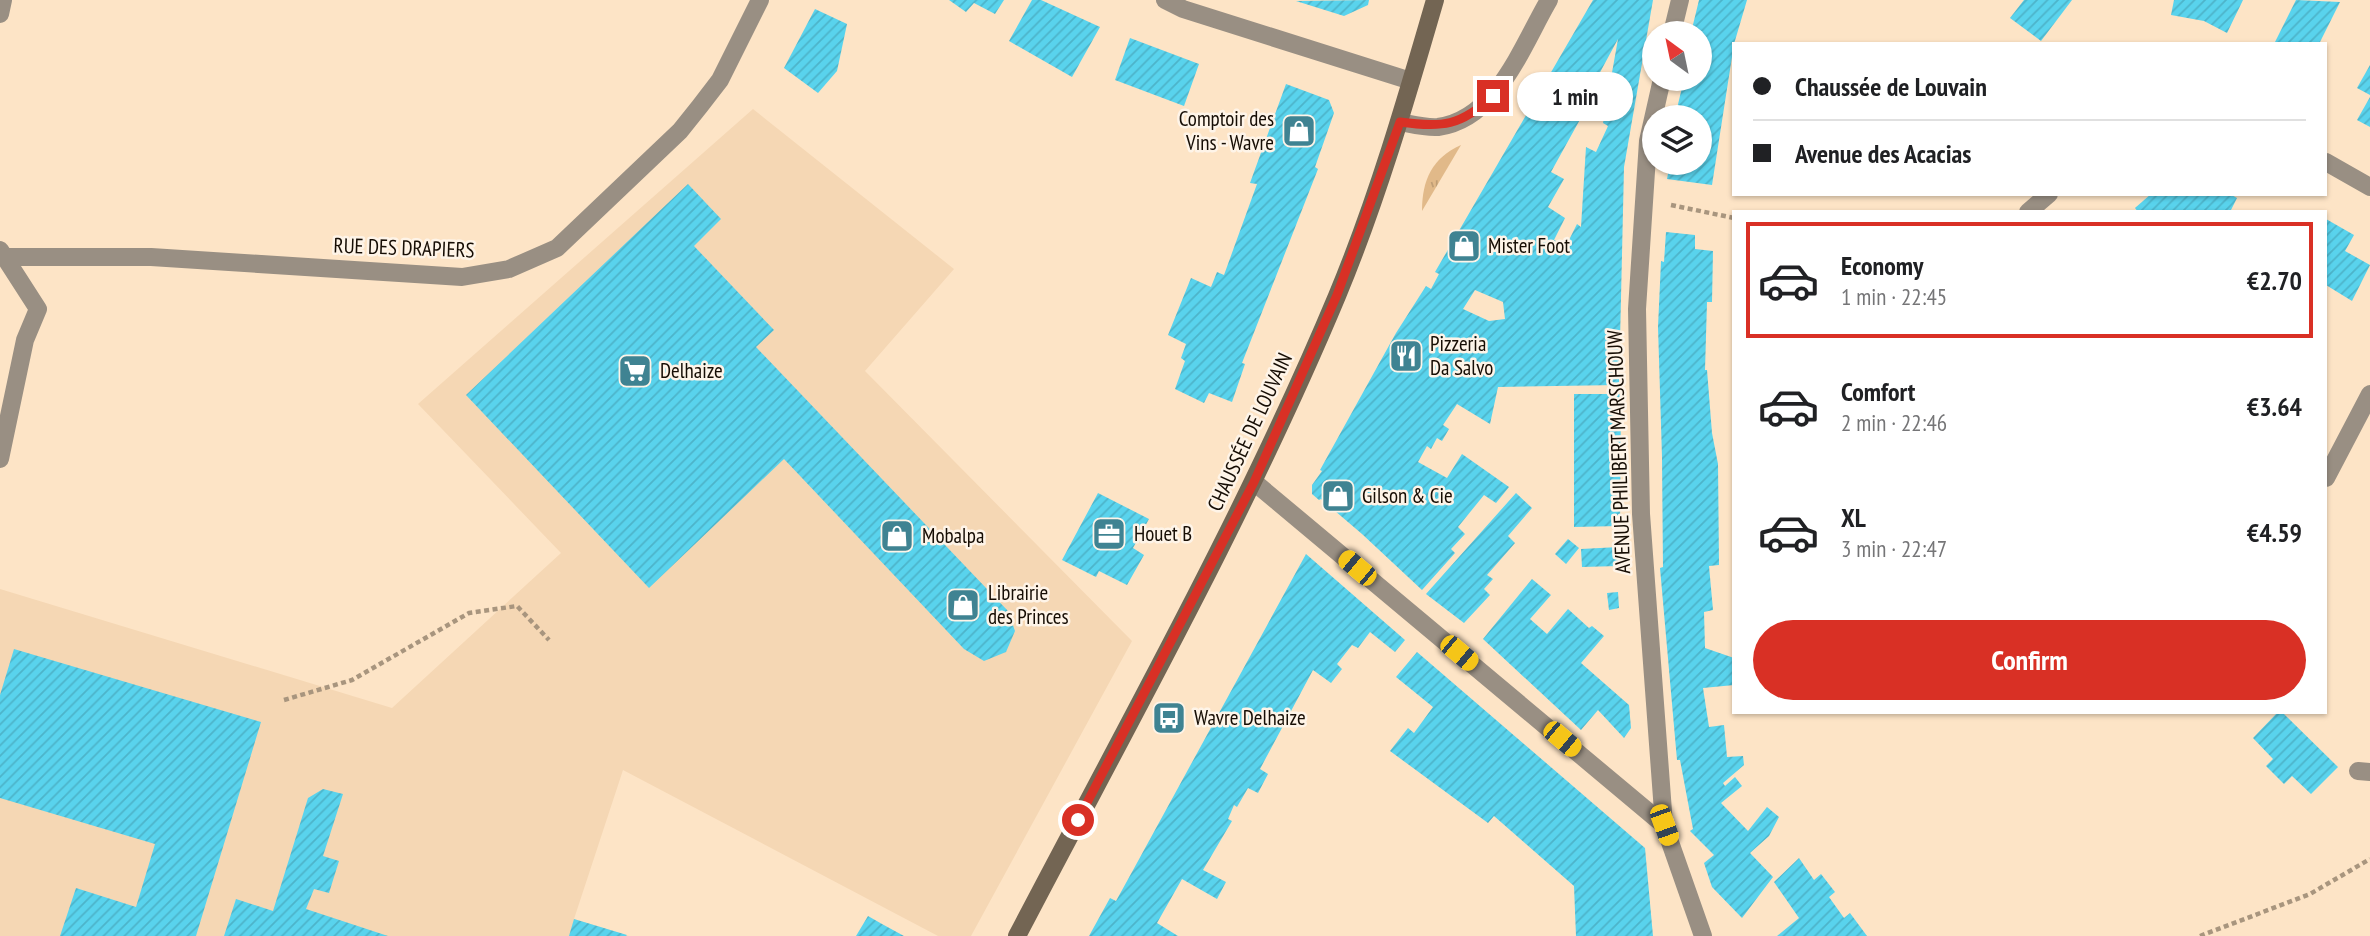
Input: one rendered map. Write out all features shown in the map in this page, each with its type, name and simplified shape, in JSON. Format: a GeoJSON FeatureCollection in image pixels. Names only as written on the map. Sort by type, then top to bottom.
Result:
{"type":"FeatureCollection","features":[{"type":"Feature","properties":{"kind":"main road","name":"CHAUSSÉE DE LOUVAIN"},"geometry":{"type":"LineString","coordinates":[[1017,936],[1254,482],[1337,295],[1400,122],[1434,0]]}},
{"type":"Feature","properties":{"kind":"street"},"geometry":{"type":"LineString","coordinates":[[0,14],[3,0]]}},
{"type":"Feature","properties":{"kind":"street","name":"RUE DES DRAPIERS"},"geometry":{"type":"LineString","coordinates":[[2,253],[151,257],[463,276],[509,269],[557,248],[680,131],[720,80],[760,0]]}},
{"type":"Feature","properties":{"kind":"street"},"geometry":{"type":"LineString","coordinates":[[1165,0],[1183,9],[1411,80]]}},
{"type":"Feature","properties":{"kind":"street"},"geometry":{"type":"LineString","coordinates":[[1400,122],[1437,127],[1472,115],[1493,96],[1549,0]]}},
{"type":"Feature","properties":{"kind":"street"},"geometry":{"type":"LineString","coordinates":[[1675,21],[1680,0]]}},
{"type":"Feature","properties":{"kind":"street","name":"AVENUE PHILIBERT MARSCHOUW"},"geometry":{"type":"LineString","coordinates":[[1659,91],[1648,141],[1642,199],[1637,309],[1641,514],[1664,825],[1703,936]]}},
{"type":"Feature","properties":{"kind":"street"},"geometry":{"type":"LineString","coordinates":[[2327,164],[2370,187]]}},
{"type":"Feature","properties":{"kind":"street"},"geometry":{"type":"LineString","coordinates":[[2030,210],[2047,196]]}},
{"type":"Feature","properties":{"kind":"street"},"geometry":{"type":"LineString","coordinates":[[0,459],[25,340],[38,309],[2,253]]}},
{"type":"Feature","properties":{"kind":"street"},"geometry":{"type":"LineString","coordinates":[[2327,476],[2370,394]]}},
{"type":"Feature","properties":{"kind":"street"},"geometry":{"type":"LineString","coordinates":[[1254,482],[1664,825]]}},
{"type":"Feature","properties":{"kind":"path"},"geometry":{"type":"LineString","coordinates":[[1642,199],[1732,218]]}},
{"type":"Feature","properties":{"kind":"path"},"geometry":{"type":"LineString","coordinates":[[284,700],[352,680],[469,613],[517,606],[549,640]]}},
{"type":"Feature","properties":{"kind":"path"},"geometry":{"type":"LineString","coordinates":[[2200,936],[2310,894],[2370,859]]}},
{"type":"Feature","properties":{"kind":"shaded area"},"geometry":{"type":"Polygon","coordinates":[[[753,109],[954,269],[865,371],[1132,641],[971,936],[938,936],[623,770],[574,919],[629,936],[0,936],[0,589],[392,708],[561,553],[418,404],[753,109]]]}},
{"type":"Feature","properties":{"kind":"green space"},"geometry":{"type":"Polygon","coordinates":[[[1461,145],[1422,211],[1424,189],[1431,171],[1443,156],[1461,145]]]}},
{"type":"Feature","properties":{"kind":"building"},"geometry":{"type":"Polygon","coordinates":[[[949,0],[1004,0],[995,14],[974,3],[966,12],[949,0]]]}},
{"type":"Feature","properties":{"kind":"building"},"geometry":{"type":"Polygon","coordinates":[[[1032,0],[1041,0],[1100,27],[1072,77],[1009,41],[1032,0]]]}},
{"type":"Feature","properties":{"kind":"building"},"geometry":{"type":"Polygon","coordinates":[[[1369,0],[1368,5],[1344,16],[1296,1],[1369,0]]]}},
{"type":"Feature","properties":{"kind":"building"},"geometry":{"type":"Polygon","coordinates":[[[1593,0],[1653,0],[1649,21],[1642,21],[1642,63],[1624,167],[1619,385],[1498,387],[1490,424],[1457,404],[1443,425],[1449,429],[1442,441],[1437,438],[1431,449],[1427,446],[1418,462],[1447,478],[1462,454],[1509,487],[1496,503],[1484,495],[1458,527],[1465,534],[1451,549],[1455,553],[1422,590],[1362,534],[1312,494],[1312,485],[1396,333],[1426,286],[1431,289],[1439,274],[1435,272],[1593,0]],[[1618,39],[1584,102],[1588,105],[1551,172],[1564,179],[1548,207],[1565,218],[1554,240],[1566,246],[1577,224],[1581,227],[1586,147],[1596,152],[1608,126],[1603,123],[1618,39]],[[1475,290],[1463,309],[1489,321],[1505,319],[1503,302],[1475,290]]]}},
{"type":"Feature","properties":{"kind":"building"},"geometry":{"type":"Polygon","coordinates":[[[1699,0],[1747,0],[1735,42],[1732,42],[1712,185],[1667,179],[1668,175],[1712,175],[1712,105],[1678,105],[1681,91],[1712,91],[1712,21],[1694,21],[1699,0]]]}},
{"type":"Feature","properties":{"kind":"building"},"geometry":{"type":"Polygon","coordinates":[[[2024,0],[2072,0],[2041,41],[2010,18],[2024,0]]]}},
{"type":"Feature","properties":{"kind":"building"},"geometry":{"type":"Polygon","coordinates":[[[2174,0],[2243,0],[2227,33],[2204,21],[2171,15],[2174,0]]]}},
{"type":"Feature","properties":{"kind":"building"},"geometry":{"type":"Polygon","coordinates":[[[2296,0],[2340,2],[2320,42],[2275,42],[2296,0]]]}},
{"type":"Feature","properties":{"kind":"building"},"geometry":{"type":"Polygon","coordinates":[[[815,9],[847,24],[837,71],[818,93],[784,68],[815,9]]]}},
{"type":"Feature","properties":{"kind":"building"},"geometry":{"type":"Polygon","coordinates":[[[1130,38],[1199,64],[1184,106],[1115,80],[1130,38]]]}},
{"type":"Feature","properties":{"kind":"building"},"geometry":{"type":"Polygon","coordinates":[[[2370,65],[2370,95],[2357,88],[2370,65]]]}},
{"type":"Feature","properties":{"kind":"building"},"geometry":{"type":"Polygon","coordinates":[[[1286,84],[1329,100],[1334,113],[1315,167],[1318,169],[1242,363],[1245,364],[1232,402],[1209,393],[1204,403],[1175,389],[1185,361],[1181,358],[1186,344],[1168,335],[1191,278],[1211,287],[1217,272],[1224,275],[1257,184],[1250,183],[1286,84]]]}},
{"type":"Feature","properties":{"kind":"building"},"geometry":{"type":"Polygon","coordinates":[[[2370,97],[2370,127],[2357,120],[2370,97]]]}},
{"type":"Feature","properties":{"kind":"building","name":"Delhaize"},"geometry":{"type":"Polygon","coordinates":[[[688,184],[721,219],[694,246],[774,330],[756,347],[1008,611],[1015,631],[1006,652],[984,661],[964,649],[784,459],[649,588],[466,395],[688,184]]]}},
{"type":"Feature","properties":{"kind":"building"},"geometry":{"type":"Polygon","coordinates":[[[2149,196],[2237,198],[2231,210],[2135,208],[2149,196]]]}},
{"type":"Feature","properties":{"kind":"building"},"geometry":{"type":"Polygon","coordinates":[[[2327,220],[2354,235],[2345,251],[2370,265],[2352,301],[2327,286],[2327,220]]]}},
{"type":"Feature","properties":{"kind":"building"},"geometry":{"type":"Polygon","coordinates":[[[1666,232],[1695,235],[1695,249],[1713,251],[1712,302],[1707,302],[1705,370],[1718,464],[1719,565],[1709,566],[1713,610],[1704,612],[1705,648],[1732,657],[1732,685],[1703,688],[1709,727],[1724,725],[1727,757],[1743,756],[1744,765],[1723,783],[1725,786],[1735,777],[1742,786],[1721,803],[1748,831],[1767,807],[1779,817],[1769,836],[1750,853],[1773,877],[1742,918],[1712,887],[1704,863],[1714,855],[1690,831],[1693,829],[1680,760],[1677,760],[1660,568],[1663,567],[1658,327],[1661,261],[1664,262],[1666,232]]]}},
{"type":"Feature","properties":{"kind":"building"},"geometry":{"type":"Polygon","coordinates":[[[1574,394],[1621,394],[1620,526],[1574,527],[1574,394]]]}},
{"type":"Feature","properties":{"kind":"building","name":"Houet B"},"geometry":{"type":"Polygon","coordinates":[[[1098,493],[1149,519],[1133,548],[1144,555],[1127,585],[1099,571],[1096,577],[1062,560],[1098,493]]]}},
{"type":"Feature","properties":{"kind":"building"},"geometry":{"type":"Polygon","coordinates":[[[1516,493],[1532,508],[1508,536],[1515,543],[1487,575],[1493,579],[1484,589],[1490,595],[1464,623],[1426,594],[1516,493]]]}},
{"type":"Feature","properties":{"kind":"building"},"geometry":{"type":"Polygon","coordinates":[[[1568,539],[1579,548],[1566,564],[1555,554],[1568,539]]]}},
{"type":"Feature","properties":{"kind":"building"},"geometry":{"type":"Polygon","coordinates":[[[1619,547],[1619,566],[1582,567],[1581,549],[1619,547]]]}},
{"type":"Feature","properties":{"kind":"building"},"geometry":{"type":"Polygon","coordinates":[[[1306,554],[1405,640],[1395,652],[1370,632],[1358,648],[1352,645],[1337,664],[1342,669],[1331,683],[1313,670],[1260,769],[1268,774],[1258,793],[1248,788],[1237,807],[1234,805],[1228,819],[1232,821],[1203,870],[1226,882],[1217,899],[1182,879],[1157,923],[1178,936],[1089,936],[1110,898],[1116,901],[1306,554]]]}},
{"type":"Feature","properties":{"kind":"building"},"geometry":{"type":"Polygon","coordinates":[[[1532,579],[1551,595],[1530,619],[1547,634],[1568,609],[1589,628],[1592,626],[1604,636],[1581,663],[1629,705],[1631,728],[1624,738],[1598,710],[1581,730],[1483,639],[1532,579]]]}},
{"type":"Feature","properties":{"kind":"building"},"geometry":{"type":"Polygon","coordinates":[[[1618,592],[1619,608],[1609,610],[1607,593],[1618,592]]]}},
{"type":"Feature","properties":{"kind":"building"},"geometry":{"type":"Polygon","coordinates":[[[14,649],[261,722],[196,936],[60,936],[76,888],[136,907],[155,844],[0,798],[0,695],[14,649]]]}},
{"type":"Feature","properties":{"kind":"building"},"geometry":{"type":"Polygon","coordinates":[[[1417,652],[1645,848],[1653,936],[1576,936],[1574,886],[1494,816],[1488,823],[1390,751],[1408,728],[1414,733],[1433,707],[1396,677],[1417,652]]]}},
{"type":"Feature","properties":{"kind":"building"},"geometry":{"type":"Polygon","coordinates":[[[2276,714],[2284,714],[2338,767],[2311,794],[2292,776],[2284,784],[2266,766],[2273,759],[2253,738],[2276,714]]]}},
{"type":"Feature","properties":{"kind":"building"},"geometry":{"type":"Polygon","coordinates":[[[323,789],[343,794],[323,856],[339,861],[329,893],[314,889],[306,909],[388,936],[224,936],[236,899],[273,911],[308,798],[323,789]]]}},
{"type":"Feature","properties":{"kind":"building"},"geometry":{"type":"Polygon","coordinates":[[[1799,858],[1814,880],[1821,874],[1835,892],[1829,897],[1844,918],[1850,913],[1867,936],[1777,936],[1799,918],[1774,882],[1799,858]]]}},
{"type":"Feature","properties":{"kind":"building"},"geometry":{"type":"Polygon","coordinates":[[[868,916],[882,924],[904,936],[856,936],[868,916]]]}},
{"type":"Feature","properties":{"kind":"building"},"geometry":{"type":"Polygon","coordinates":[[[574,919],[627,935],[569,936],[574,919]]]}},
{"type":"Feature","properties":{"kind":"place","name":"Comptoir des Vins - Wavre"},"geometry":{"type":"Point","coordinates":[1299,131]}},
{"type":"Feature","properties":{"kind":"place","name":"Mister Foot"},"geometry":{"type":"Point","coordinates":[1464,246]}},
{"type":"Feature","properties":{"kind":"place","name":"Pizzeria Da Salvo"},"geometry":{"type":"Point","coordinates":[1406,356]}},
{"type":"Feature","properties":{"kind":"place","name":"Delhaize"},"geometry":{"type":"Point","coordinates":[635,371]}},
{"type":"Feature","properties":{"kind":"place","name":"Gilson & Cie"},"geometry":{"type":"Point","coordinates":[1338,496]}},
{"type":"Feature","properties":{"kind":"place","name":"Houet B"},"geometry":{"type":"Point","coordinates":[1109,534]}},
{"type":"Feature","properties":{"kind":"place","name":"Mobalpa"},"geometry":{"type":"Point","coordinates":[897,536]}},
{"type":"Feature","properties":{"kind":"place","name":"Librairie des Princes"},"geometry":{"type":"Point","coordinates":[963,605]}},
{"type":"Feature","properties":{"kind":"place","name":"Wavre Delhaize"},"geometry":{"type":"Point","coordinates":[1169,718]}},
{"type":"Feature","properties":{"kind":"route"},"geometry":{"type":"LineString","coordinates":[[1078,820],[1254,482],[1337,295],[1400,122],[1437,127],[1472,115],[1493,96]]}}]}
